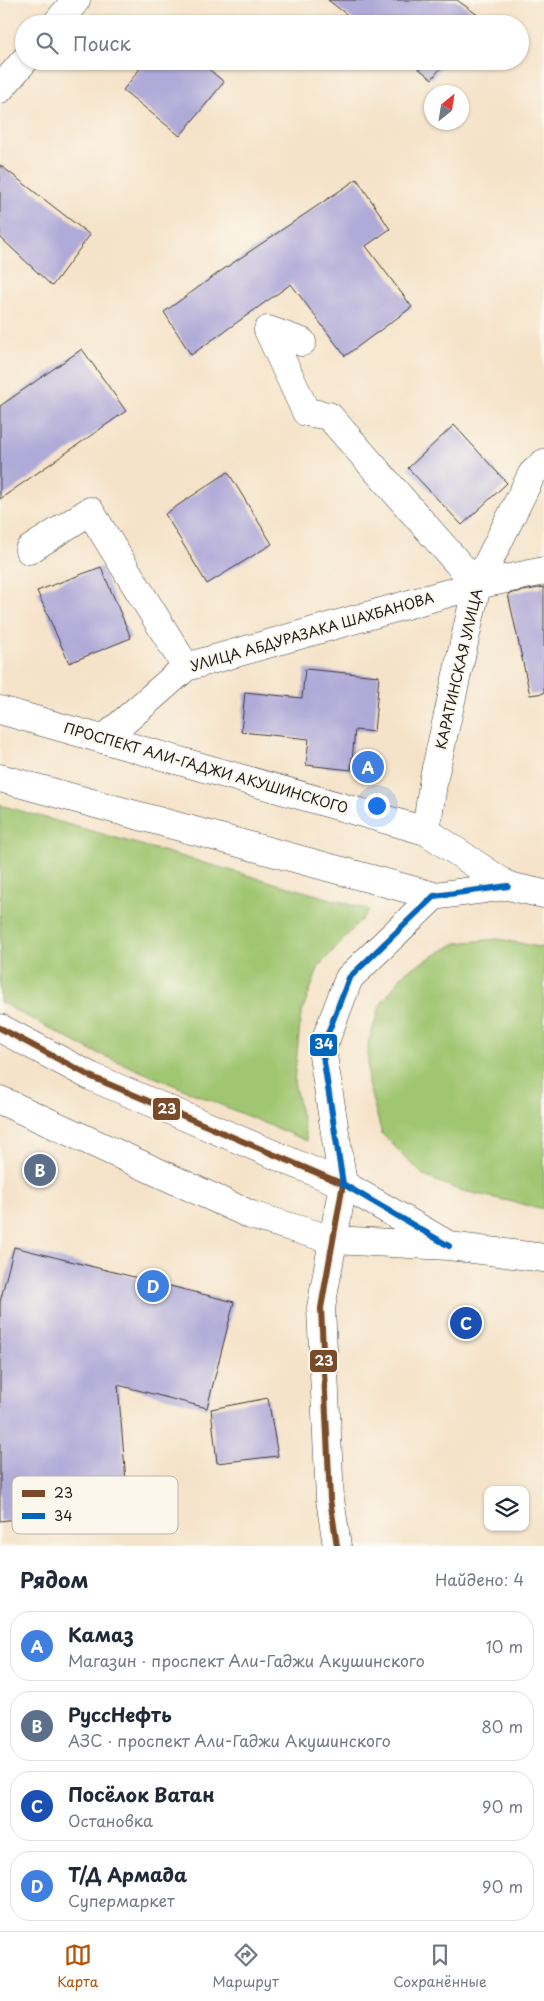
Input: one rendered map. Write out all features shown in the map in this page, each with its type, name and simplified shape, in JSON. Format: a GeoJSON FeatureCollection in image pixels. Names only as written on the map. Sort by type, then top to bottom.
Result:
{"type":"FeatureCollection","features":[{"type":"Feature","properties":{"kind":"main road"},"geometry":{"type":"LineString","coordinates":[[64,15],[76,0]]}},
{"type":"Feature","properties":{"kind":"main road"},"geometry":{"type":"LineString","coordinates":[[0,89],[16,70]]}},
{"type":"Feature","properties":{"kind":"main road"},"geometry":{"type":"LineString","coordinates":[[302,342],[268,330],[306,412],[329,416],[477,585]]}},
{"type":"Feature","properties":{"kind":"main road","name":"КАРАТИНСКАЯ УЛИЦА"},"geometry":{"type":"LineString","coordinates":[[426,830],[434,777],[477,585],[532,474],[544,463]]}},
{"type":"Feature","properties":{"kind":"main road"},"geometry":{"type":"LineString","coordinates":[[29,550],[90,510],[186,667]]}},
{"type":"Feature","properties":{"kind":"main road","name":"УЛИЦА АБДУРАЗАКА ШАХБАНОВА"},"geometry":{"type":"LineString","coordinates":[[104,739],[186,667],[477,585],[544,571]]}},
{"type":"Feature","properties":{"kind":"main road","name":"ПРОСПЕКТ АЛИ-ГАДЖИ АКУШИНСКОГО"},"geometry":{"type":"LineString","coordinates":[[0,710],[426,830],[508,886],[544,894]]}},
{"type":"Feature","properties":{"kind":"main road"},"geometry":{"type":"LineString","coordinates":[[0,778],[434,896],[508,886]]}},
{"type":"Feature","properties":{"kind":"main road"},"geometry":{"type":"LineString","coordinates":[[337,1546],[330,1499],[321,1308],[343,1184],[322,1049],[349,978],[434,896]]}},
{"type":"Feature","properties":{"kind":"main road"},"geometry":{"type":"LineString","coordinates":[[0,1028],[92,1077],[343,1184],[450,1246]]}},
{"type":"Feature","properties":{"kind":"main road"},"geometry":{"type":"LineString","coordinates":[[0,1100],[251,1215],[333,1240],[450,1246],[544,1258]]}},
{"type":"Feature","properties":{"kind":"green space"},"geometry":{"type":"Polygon","coordinates":[[[0,805],[370,910],[319,966],[301,1015],[294,1082],[307,1141],[90,1050],[0,1002],[0,805]]]}},
{"type":"Feature","properties":{"kind":"green space"},"geometry":{"type":"Polygon","coordinates":[[[498,939],[544,948],[544,1209],[459,1190],[424,1176],[382,1134],[368,1084],[368,1044],[380,1005],[405,972],[456,943],[498,939]]]}},
{"type":"Feature","properties":{"kind":"building"},"geometry":{"type":"Polygon","coordinates":[[[328,0],[457,0],[478,15],[347,15],[328,0]]]}},
{"type":"Feature","properties":{"kind":"building"},"geometry":{"type":"Polygon","coordinates":[[[139,70],[210,70],[224,82],[180,136],[123,90],[139,70]]]}},
{"type":"Feature","properties":{"kind":"building"},"geometry":{"type":"Polygon","coordinates":[[[420,70],[439,70],[432,79],[420,70]]]}},
{"type":"Feature","properties":{"kind":"building"},"geometry":{"type":"Polygon","coordinates":[[[0,165],[90,235],[52,286],[0,237],[0,165]]]}},
{"type":"Feature","properties":{"kind":"building"},"geometry":{"type":"Polygon","coordinates":[[[357,179],[390,229],[366,246],[412,307],[345,356],[291,284],[191,355],[164,312],[357,179]]]}},
{"type":"Feature","properties":{"kind":"building"},"geometry":{"type":"Polygon","coordinates":[[[82,349],[126,411],[0,499],[0,406],[82,349]]]}},
{"type":"Feature","properties":{"kind":"building"},"geometry":{"type":"Polygon","coordinates":[[[454,425],[507,483],[462,525],[408,468],[454,425]]]}},
{"type":"Feature","properties":{"kind":"building"},"geometry":{"type":"Polygon","coordinates":[[[228,472],[272,544],[207,584],[165,514],[228,472]]]}},
{"type":"Feature","properties":{"kind":"building"},"geometry":{"type":"Polygon","coordinates":[[[101,567],[131,638],[69,663],[37,591],[101,567]]]}},
{"type":"Feature","properties":{"kind":"building"},"geometry":{"type":"Polygon","coordinates":[[[544,587],[544,693],[530,695],[508,594],[544,587]]]}},
{"type":"Feature","properties":{"kind":"building"},"geometry":{"type":"Polygon","coordinates":[[[305,669],[379,676],[374,732],[355,730],[351,770],[306,765],[309,739],[241,732],[245,692],[302,698],[305,669]]]}},
{"type":"Feature","properties":{"kind":"building"},"geometry":{"type":"Polygon","coordinates":[[[14,1247],[234,1302],[207,1408],[118,1385],[126,1476],[12,1476],[12,1520],[0,1521],[0,1302],[14,1247]]]}},
{"type":"Feature","properties":{"kind":"building"},"geometry":{"type":"Polygon","coordinates":[[[268,1398],[278,1456],[217,1463],[211,1409],[268,1398]]]}},
{"type":"Feature","properties":{"kind":"transit line","name":"34"},"geometry":{"type":"LineString","coordinates":[[449,1246],[343,1184],[322,1049],[349,978],[434,896],[508,886]]}},
{"type":"Feature","properties":{"kind":"transit line","name":"23"},"geometry":{"type":"LineString","coordinates":[[0,1028],[92,1077],[343,1184],[321,1308],[330,1499],[337,1546]]}},
{"type":"Feature","properties":{"kind":"place","name":"Камаз"},"geometry":{"type":"Point","coordinates":[368,767]}},
{"type":"Feature","properties":{"kind":"place","name":"РуссНефть"},"geometry":{"type":"Point","coordinates":[40,1170]}},
{"type":"Feature","properties":{"kind":"place","name":"Т/Д Армада"},"geometry":{"type":"Point","coordinates":[153,1286]}},
{"type":"Feature","properties":{"kind":"place","name":"Посёлок Ватан"},"geometry":{"type":"Point","coordinates":[466,1323]}}]}
